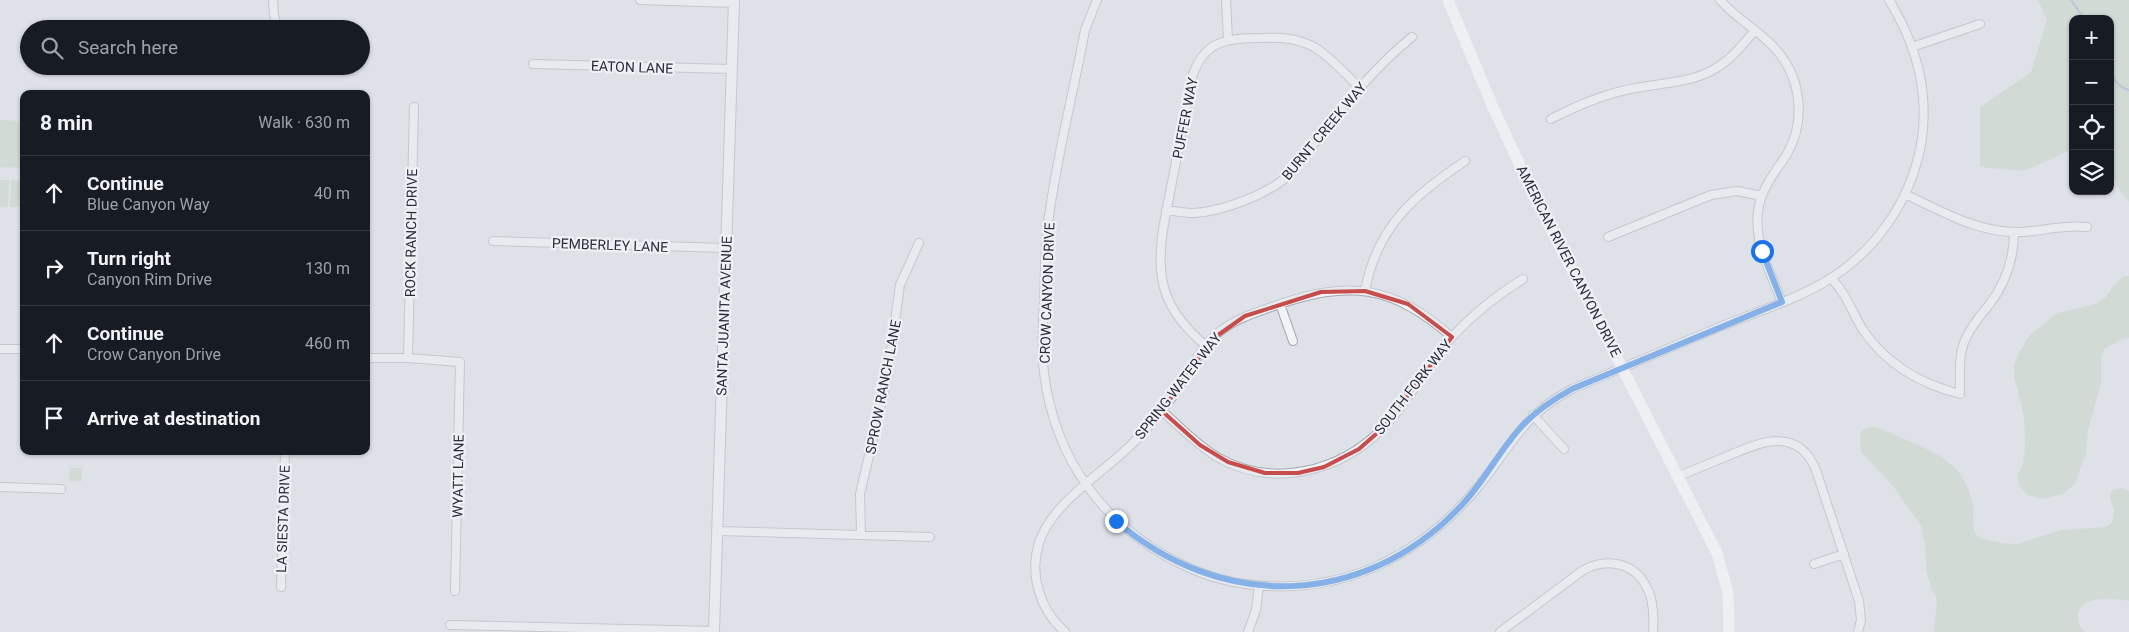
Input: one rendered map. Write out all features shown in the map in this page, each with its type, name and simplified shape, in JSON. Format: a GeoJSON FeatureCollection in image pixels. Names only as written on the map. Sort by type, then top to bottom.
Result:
{"type":"FeatureCollection","features":[{"type":"Feature","properties":{"kind":"main road","name":"AMERICAN RIVER CANYON DRIVE"},"geometry":{"type":"LineString","coordinates":[[1448,0],[1492,105],[1536,200],[1717,553],[1728,593],[1729,632]]}},
{"type":"Feature","properties":{"kind":"street"},"geometry":{"type":"LineString","coordinates":[[273,0],[275,20]]}},
{"type":"Feature","properties":{"kind":"street"},"geometry":{"type":"LineString","coordinates":[[640,0],[734,1]]}},
{"type":"Feature","properties":{"kind":"street","name":"CROW CANYON DRIVE"},"geometry":{"type":"LineString","coordinates":[[1097,0],[1085,30],[1049,215],[1046,244],[1043,346],[1047,395],[1053,419],[1066,450],[1086,486],[1116,521],[1135,537],[1163,555],[1200,573],[1259,586],[1299,586],[1340,579],[1371,569],[1401,554],[1430,534],[1459,508],[1478,486],[1512,438],[1533,415],[1557,397],[1572,389],[1812,289],[1849,265],[1880,235],[1906,194],[1918,157],[1924,117],[1920,76],[1912,47],[1889,0]]}},
{"type":"Feature","properties":{"kind":"street"},"geometry":{"type":"LineString","coordinates":[[1226,0],[1228,39]]}},
{"type":"Feature","properties":{"kind":"street"},"geometry":{"type":"LineString","coordinates":[[1720,0],[1772,44],[1784,58],[1795,81],[1799,105],[1793,142],[1766,184],[1757,220],[1760,245],[1782,302]]}},
{"type":"Feature","properties":{"kind":"street","name":"SANTA JUANITA AVENUE"},"geometry":{"type":"LineString","coordinates":[[714,631],[734,1]]}},
{"type":"Feature","properties":{"kind":"street"},"geometry":{"type":"LineString","coordinates":[[1912,47],[1980,24]]}},
{"type":"Feature","properties":{"kind":"street"},"geometry":{"type":"LineString","coordinates":[[1551,119],[1584,103],[1609,94],[1682,81],[1709,72],[1736,52],[1755,30]]}},
{"type":"Feature","properties":{"kind":"street","name":"PUFFER WAY"},"geometry":{"type":"LineString","coordinates":[[1206,346],[1182,324],[1172,310],[1166,294],[1161,254],[1166,210],[1194,71],[1205,53],[1216,44],[1228,39],[1280,37],[1305,43],[1327,56],[1360,88]]}},
{"type":"Feature","properties":{"kind":"street","name":"BURNT CREEK WAY"},"geometry":{"type":"LineString","coordinates":[[1166,210],[1184,213],[1201,212],[1233,203],[1272,188],[1292,172],[1381,65],[1412,38]]}},
{"type":"Feature","properties":{"kind":"street","name":"EATON LANE"},"geometry":{"type":"LineString","coordinates":[[533,64],[732,69]]}},
{"type":"Feature","properties":{"kind":"street","name":"ROCK RANCH DRIVE"},"geometry":{"type":"LineString","coordinates":[[408,358],[414,107]]}},
{"type":"Feature","properties":{"kind":"street"},"geometry":{"type":"LineString","coordinates":[[1364,291],[1372,262],[1388,230],[1417,196],[1465,161]]}},
{"type":"Feature","properties":{"kind":"street"},"geometry":{"type":"LineString","coordinates":[[1608,237],[1720,192],[1745,192],[1762,196]]}},
{"type":"Feature","properties":{"kind":"street"},"geometry":{"type":"LineString","coordinates":[[1906,194],[1974,225],[1993,230],[2014,232],[2069,226],[2087,227]]}},
{"type":"Feature","properties":{"kind":"street"},"geometry":{"type":"LineString","coordinates":[[1831,278],[1847,297],[1864,331],[1886,357],[1906,372],[1928,384],[1960,394],[1960,360],[1964,342],[1972,326],[1994,298],[2003,282],[2012,255],[2014,232]]}},
{"type":"Feature","properties":{"kind":"street","name":"PEMBERLEY LANE"},"geometry":{"type":"LineString","coordinates":[[493,241],[726,248]]}},
{"type":"Feature","properties":{"kind":"street","name":"SPROW RANCH LANE"},"geometry":{"type":"LineString","coordinates":[[860,534],[860,494],[887,379],[900,285],[919,243]]}},
{"type":"Feature","properties":{"kind":"street","name":"SOUTH FORK WAY"},"geometry":{"type":"LineString","coordinates":[[1162,411],[1200,445],[1228,462],[1265,473],[1278,474],[1311,471],[1359,449],[1384,427],[1452,337],[1480,309],[1522,279]]}},
{"type":"Feature","properties":{"kind":"street","name":"SPRING WATER WAY"},"geometry":{"type":"LineString","coordinates":[[1066,632],[1051,616],[1042,601],[1037,584],[1036,558],[1043,533],[1052,518],[1132,444],[1162,411],[1206,346],[1221,330],[1233,322],[1280,304],[1321,292],[1342,289],[1381,294],[1408,304],[1432,320],[1452,337]]}},
{"type":"Feature","properties":{"kind":"street"},"geometry":{"type":"LineString","coordinates":[[1280,304],[1293,341]]}},
{"type":"Feature","properties":{"kind":"street"},"geometry":{"type":"LineString","coordinates":[[0,349],[20,350]]}},
{"type":"Feature","properties":{"kind":"street"},"geometry":{"type":"LineString","coordinates":[[370,358],[408,358]]}},
{"type":"Feature","properties":{"kind":"street","name":"WYATT LANE"},"geometry":{"type":"LineString","coordinates":[[408,358],[460,362],[455,591]]}},
{"type":"Feature","properties":{"kind":"street"},"geometry":{"type":"LineString","coordinates":[[1533,415],[1564,449]]}},
{"type":"Feature","properties":{"kind":"street"},"geometry":{"type":"LineString","coordinates":[[1679,476],[1761,442],[1781,441],[1794,445],[1805,453],[1813,464],[1860,602],[1861,620],[1858,632]]}},
{"type":"Feature","properties":{"kind":"street","name":"LA SIESTA DRIVE"},"geometry":{"type":"LineString","coordinates":[[281,587],[285,455]]}},
{"type":"Feature","properties":{"kind":"street"},"geometry":{"type":"LineString","coordinates":[[0,487],[61,489]]}},
{"type":"Feature","properties":{"kind":"street"},"geometry":{"type":"LineString","coordinates":[[717,531],[930,537]]}},
{"type":"Feature","properties":{"kind":"street"},"geometry":{"type":"LineString","coordinates":[[1814,564],[1844,554]]}},
{"type":"Feature","properties":{"kind":"street"},"geometry":{"type":"LineString","coordinates":[[1500,632],[1582,571],[1594,565],[1608,563],[1628,568],[1643,580],[1652,606],[1653,632]]}},
{"type":"Feature","properties":{"kind":"street"},"geometry":{"type":"LineString","coordinates":[[1248,632],[1256,610],[1259,586]]}},
{"type":"Feature","properties":{"kind":"street"},"geometry":{"type":"LineString","coordinates":[[450,625],[525,629],[714,631]]}},
{"type":"Feature","properties":{"kind":"highlighted area"},"geometry":{"type":"Polygon","coordinates":[[[1365,291],[1408,304],[1452,337],[1384,427],[1359,449],[1324,467],[1298,473],[1265,473],[1228,462],[1200,445],[1162,411],[1211,340],[1245,316],[1321,292],[1365,291]]]}},
{"type":"Feature","properties":{"kind":"green space"},"geometry":{"type":"Polygon","coordinates":[[[2038,0],[2129,0],[2129,202],[2114,179],[2114,15],[2069,15],[2069,151],[2024,171],[1980,167],[1980,107],[2031,72],[2047,20],[2038,0]]]}},
{"type":"Feature","properties":{"kind":"green space"},"geometry":{"type":"Polygon","coordinates":[[[0,120],[20,121],[20,168],[0,167],[0,120]]]}},
{"type":"Feature","properties":{"kind":"green space"},"geometry":{"type":"Polygon","coordinates":[[[0,180],[9,180],[8,207],[0,207],[0,180]]]}},
{"type":"Feature","properties":{"kind":"green space"},"geometry":{"type":"Polygon","coordinates":[[[11,180],[20,181],[20,207],[10,207],[11,180]]]}},
{"type":"Feature","properties":{"kind":"green space"},"geometry":{"type":"Polygon","coordinates":[[[2124,276],[2129,276],[2129,338],[2122,339],[2104,349],[2101,358],[2101,383],[2088,431],[2086,453],[2075,484],[2063,494],[2044,499],[2027,495],[2019,485],[2017,476],[2023,464],[2025,445],[2024,416],[2014,376],[2014,364],[2030,335],[2057,313],[2096,304],[2107,296],[2113,286],[2124,276]]]}},
{"type":"Feature","properties":{"kind":"green space"},"geometry":{"type":"Polygon","coordinates":[[[1872,426],[1927,449],[1955,468],[1968,488],[1973,506],[1973,524],[1979,538],[2017,544],[2061,530],[2106,527],[2112,522],[2114,511],[2110,497],[2111,491],[2121,488],[2129,491],[2129,601],[2100,599],[2086,604],[2078,614],[2079,624],[2085,632],[1934,632],[1937,599],[1931,588],[1926,569],[1925,545],[1921,526],[1893,486],[1861,452],[1860,437],[1862,430],[1872,426]]]}},
{"type":"Feature","properties":{"kind":"green space"},"geometry":{"type":"Polygon","coordinates":[[[70,468],[82,468],[82,481],[69,481],[70,468]]]}},
{"type":"Feature","properties":{"kind":"waterway"},"geometry":{"type":"LineString","coordinates":[[2071,0],[2081,15]]}},
{"type":"Feature","properties":{"kind":"waterway"},"geometry":{"type":"LineString","coordinates":[[2114,78],[2121,87],[2129,90]]}},
{"type":"Feature","properties":{"kind":"route"},"geometry":{"type":"LineString","coordinates":[[1116,521],[1149,547],[1185,566],[1216,578],[1241,583],[1259,586],[1299,586],[1340,579],[1379,566],[1423,540],[1445,522],[1478,486],[1512,438],[1543,406],[1572,389],[1782,302],[1762,251]]}}]}
